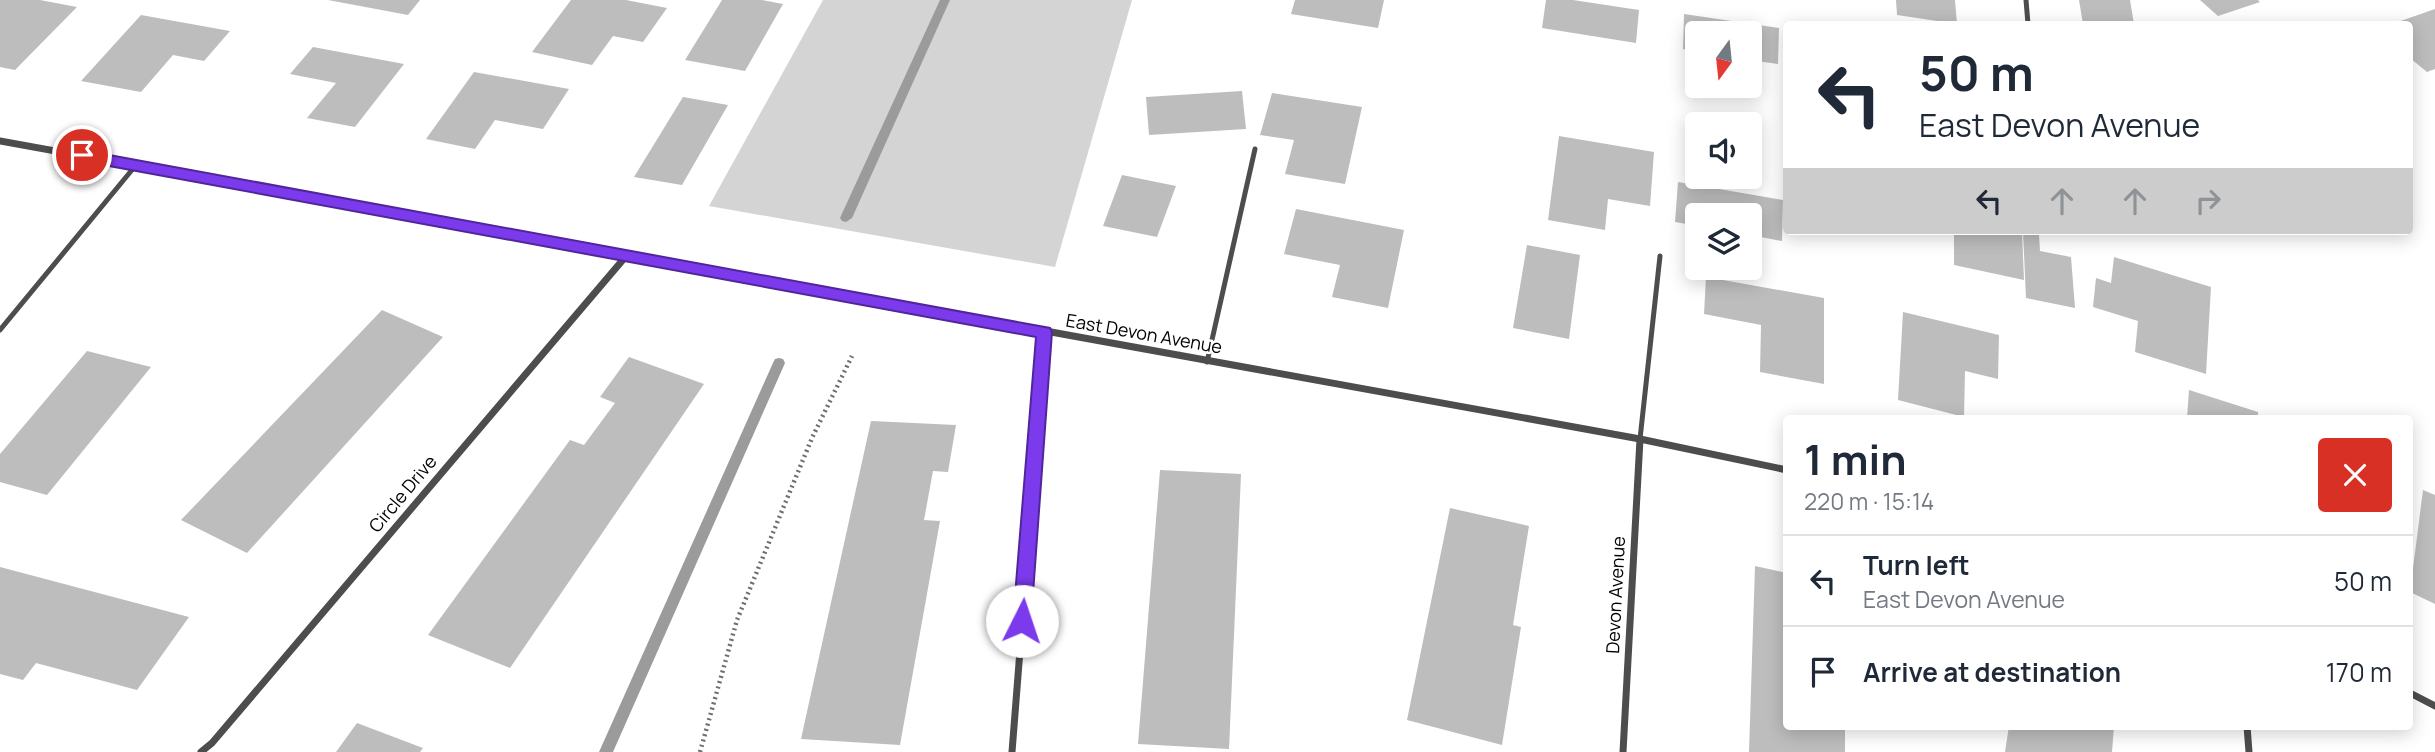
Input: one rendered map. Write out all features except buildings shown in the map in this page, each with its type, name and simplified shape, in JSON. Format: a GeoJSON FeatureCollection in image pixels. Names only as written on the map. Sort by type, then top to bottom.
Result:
{"type":"FeatureCollection","features":[{"type":"Feature","properties":{"kind":"street","name":"East Devon Avenue"},"geometry":{"type":"LineString","coordinates":[[0,141],[1640,439],[1783,469]]}},
{"type":"Feature","properties":{"kind":"street","name":"Circle Drive"},"geometry":{"type":"LineString","coordinates":[[201,752],[212,743],[627,255]]}},
{"type":"Feature","properties":{"kind":"street"},"geometry":{"type":"LineString","coordinates":[[1012,752],[1045,332]]}},
{"type":"Feature","properties":{"kind":"street","name":"Devon Avenue"},"geometry":{"type":"LineString","coordinates":[[1623,752],[1640,439]]}},
{"type":"Feature","properties":{"kind":"street"},"geometry":{"type":"LineString","coordinates":[[2413,695],[2435,706]]}},
{"type":"Feature","properties":{"kind":"street"},"geometry":{"type":"LineString","coordinates":[[2247,730],[2249,752]]}},
{"type":"Feature","properties":{"kind":"lane"},"geometry":{"type":"LineString","coordinates":[[2026,0],[2028,21]]}},
{"type":"Feature","properties":{"kind":"lane"},"geometry":{"type":"LineString","coordinates":[[1207,362],[1255,149]]}},
{"type":"Feature","properties":{"kind":"lane"},"geometry":{"type":"LineString","coordinates":[[0,330],[136,165]]}},
{"type":"Feature","properties":{"kind":"lane"},"geometry":{"type":"LineString","coordinates":[[1640,439],[1660,256]]}},
{"type":"Feature","properties":{"kind":"path"},"geometry":{"type":"LineString","coordinates":[[700,752],[737,620],[812,438],[852,356]]}},
{"type":"Feature","properties":{"kind":"shaded area"},"geometry":{"type":"Polygon","coordinates":[[[823,0],[1132,0],[1055,267],[709,206],[823,0]]]}},
{"type":"Feature","properties":{"kind":"waterway"},"geometry":{"type":"LineString","coordinates":[[846,218],[945,0]]}},
{"type":"Feature","properties":{"kind":"waterway"},"geometry":{"type":"LineString","coordinates":[[606,752],[779,363]]}},
{"type":"Feature","properties":{"kind":"route"},"geometry":{"type":"LineString","coordinates":[[82,155],[1045,332],[1022,621]]}}]}
